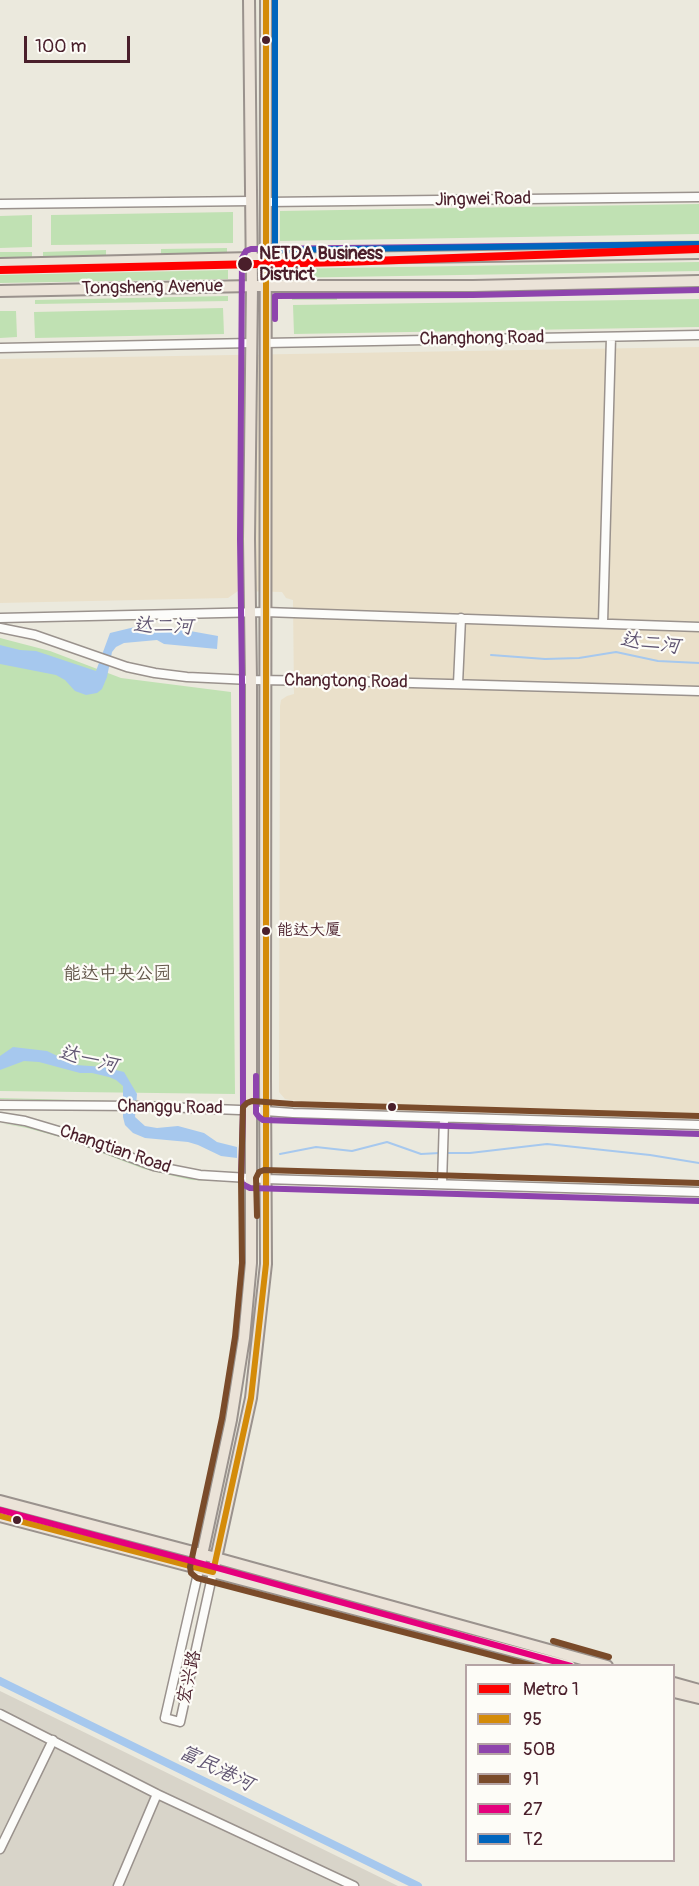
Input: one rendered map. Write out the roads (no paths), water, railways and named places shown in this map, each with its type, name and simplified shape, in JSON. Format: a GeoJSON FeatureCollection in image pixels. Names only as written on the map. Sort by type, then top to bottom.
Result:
{"type":"FeatureCollection","features":[{"type":"Feature","properties":{"kind":"main road"},"geometry":{"type":"LineString","coordinates":[[199,1569],[231,1420],[244,1338],[251,1263],[249,539],[252,286],[249,0]]}},
{"type":"Feature","properties":{"kind":"main road"},"geometry":{"type":"LineString","coordinates":[[213,1572],[253,1386],[266,1264],[266,0]]}},
{"type":"Feature","properties":{"kind":"main road"},"geometry":{"type":"LineString","coordinates":[[0,264],[251,258],[699,253]]}},
{"type":"Feature","properties":{"kind":"main road","name":"Tongsheng Avenue"},"geometry":{"type":"LineString","coordinates":[[0,291],[699,281]]}},
{"type":"Feature","properties":{"kind":"main road"},"geometry":{"type":"LineString","coordinates":[[0,1501],[603,1664]]}},
{"type":"Feature","properties":{"kind":"main road"},"geometry":{"type":"LineString","coordinates":[[0,1516],[566,1664]]}},
{"type":"Feature","properties":{"kind":"main road"},"geometry":{"type":"LineString","coordinates":[[675,1683],[699,1690]]}},
{"type":"Feature","properties":{"kind":"main road"},"geometry":{"type":"LineString","coordinates":[[675,1692],[699,1698]]}},
{"type":"Feature","properties":{"kind":"street","name":"Jingwei Road"},"geometry":{"type":"LineString","coordinates":[[266,202],[699,196]]}},
{"type":"Feature","properties":{"kind":"street"},"geometry":{"type":"LineString","coordinates":[[0,204],[251,201]]}},
{"type":"Feature","properties":{"kind":"street","name":"Changhong Road"},"geometry":{"type":"LineString","coordinates":[[266,343],[699,335]]}},
{"type":"Feature","properties":{"kind":"street"},"geometry":{"type":"LineString","coordinates":[[603,623],[611,337]]}},
{"type":"Feature","properties":{"kind":"street"},"geometry":{"type":"LineString","coordinates":[[0,348],[252,343]]}},
{"type":"Feature","properties":{"kind":"street"},"geometry":{"type":"LineString","coordinates":[[0,618],[265,612],[699,627]]}},
{"type":"Feature","properties":{"kind":"street"},"geometry":{"type":"LineString","coordinates":[[458,684],[461,618]]}},
{"type":"Feature","properties":{"kind":"street","name":"Changtong Road"},"geometry":{"type":"LineString","coordinates":[[0,628],[35,635],[111,662],[155,673],[187,677],[699,691]]}},
{"type":"Feature","properties":{"kind":"street","name":"Changgu Road"},"geometry":{"type":"LineString","coordinates":[[0,1105],[138,1106],[699,1125]]}},
{"type":"Feature","properties":{"kind":"street","name":"Changtian Road"},"geometry":{"type":"LineString","coordinates":[[0,1117],[62,1132],[154,1166],[200,1175],[250,1179],[699,1192]]}},
{"type":"Feature","properties":{"kind":"street"},"geometry":{"type":"LineString","coordinates":[[442,1184],[444,1118]]}},
{"type":"Feature","properties":{"kind":"street","name":"宏兴路"},"geometry":{"type":"LineString","coordinates":[[199,1569],[165,1718],[180,1722],[213,1572]]}},
{"type":"Feature","properties":{"kind":"street"},"geometry":{"type":"LineString","coordinates":[[0,1714],[157,1794],[354,1886]]}},
{"type":"Feature","properties":{"kind":"street"},"geometry":{"type":"LineString","coordinates":[[0,1849],[52,1740]]}},
{"type":"Feature","properties":{"kind":"street"},"geometry":{"type":"LineString","coordinates":[[118,1886],[157,1794]]}},
{"type":"Feature","properties":{"kind":"water"},"geometry":{"type":"Polygon","coordinates":[[[139,626],[179,629],[218,636],[217,649],[164,644],[157,640],[124,643],[112,652],[102,689],[97,693],[86,695],[75,691],[65,680],[56,675],[0,664],[0,645],[36,651],[96,671],[110,633],[139,626]]]}},
{"type":"Feature","properties":{"kind":"water"},"geometry":{"type":"Polygon","coordinates":[[[13,1047],[47,1051],[76,1065],[104,1067],[124,1072],[137,1094],[135,1117],[145,1126],[157,1128],[178,1126],[204,1133],[217,1142],[237,1147],[237,1158],[221,1156],[188,1142],[145,1138],[133,1133],[125,1125],[123,1117],[123,1086],[109,1077],[24,1061],[0,1070],[0,1056],[13,1047]]]}},
{"type":"Feature","properties":{"kind":"waterway","name":"达二河"},"geometry":{"type":"LineString","coordinates":[[491,655],[545,659],[579,658],[616,652],[658,661],[699,663]]}},
{"type":"Feature","properties":{"kind":"waterway","name":"达一河"},"geometry":{"type":"LineString","coordinates":[[280,1154],[316,1147],[352,1151],[387,1142],[421,1154],[440,1153]]}},
{"type":"Feature","properties":{"kind":"waterway","name":"达一河"},"geometry":{"type":"LineString","coordinates":[[446,1153],[470,1153],[547,1144],[650,1155],[699,1163]]}},
{"type":"Feature","properties":{"kind":"waterway","name":"富民港河"},"geometry":{"type":"LineString","coordinates":[[0,1681],[418,1886]]}},
{"type":"Feature","properties":{"kind":"metro line","name":"1"},"geometry":{"type":"LineString","coordinates":[[0,270],[344,262],[699,249]]}},
{"type":"Feature","properties":{"kind":"place","name":"NETDA Business District"},"geometry":{"type":"Point","coordinates":[245,264]}},
{"type":"Feature","properties":{"kind":"place","name":"能达大厦"},"geometry":{"type":"Point","coordinates":[266,931]}},
{"type":"Feature","properties":{"kind":"park label","name":"能达中央公园"},"geometry":{"type":"Point","coordinates":[117,974]}}]}
